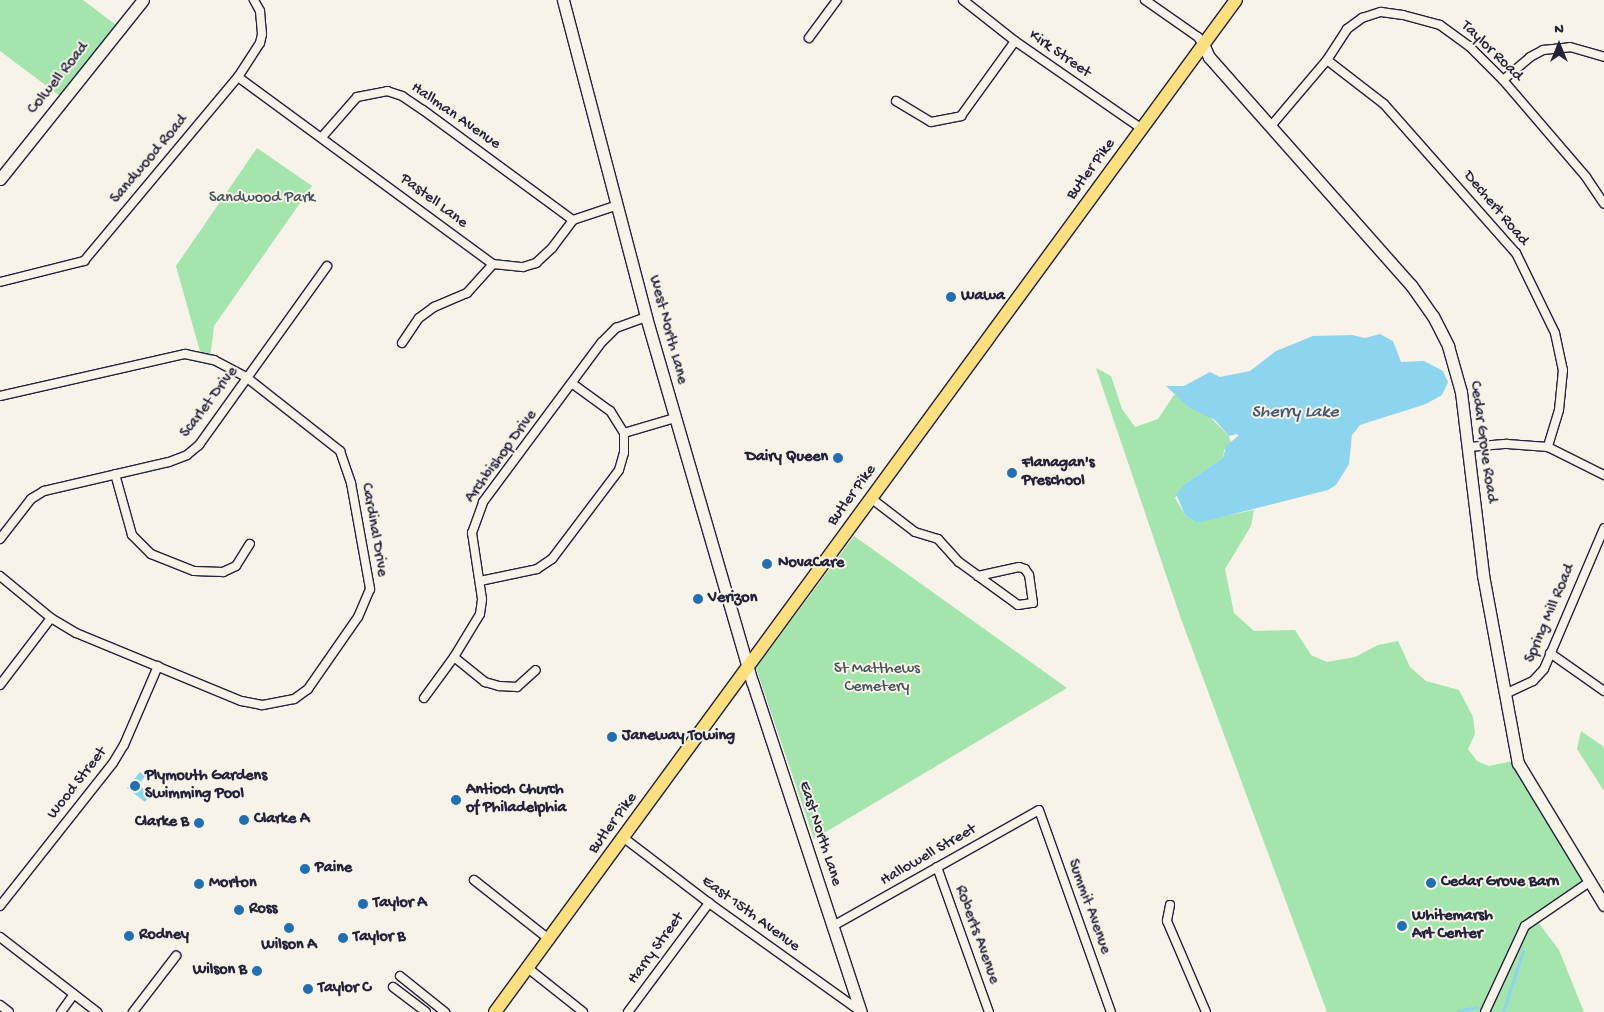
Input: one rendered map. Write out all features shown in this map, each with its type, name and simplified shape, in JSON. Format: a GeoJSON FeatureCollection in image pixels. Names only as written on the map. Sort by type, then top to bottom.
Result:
{"type":"FeatureCollection","features":[{"type":"Feature","properties":{"kind":"main road","name":"Butler Pike"},"geometry":{"type":"LineString","coordinates":[[495,1012],[529,970],[748,666],[1236,0]]}},
{"type":"Feature","properties":{"kind":"street","name":"Colwell Road"},"geometry":{"type":"LineString","coordinates":[[0,179],[143,0]]}},
{"type":"Feature","properties":{"kind":"street","name":"Sandwood Road"},"geometry":{"type":"LineString","coordinates":[[0,282],[84,261],[238,77],[260,43],[262,34],[260,10],[254,0]]}},
{"type":"Feature","properties":{"kind":"street","name":"West North Lane"},"geometry":{"type":"LineString","coordinates":[[563,0],[646,317],[748,666]]}},
{"type":"Feature","properties":{"kind":"street"},"geometry":{"type":"LineString","coordinates":[[810,38],[837,0]]}},
{"type":"Feature","properties":{"kind":"street","name":"Kirk Street"},"geometry":{"type":"LineString","coordinates":[[963,0],[1015,41],[1142,129]]}},
{"type":"Feature","properties":{"kind":"street"},"geometry":{"type":"LineString","coordinates":[[1146,0],[1198,38],[1204,46]]}},
{"type":"Feature","properties":{"kind":"street","name":"Taylor Road"},"geometry":{"type":"LineString","coordinates":[[1271,126],[1327,60],[1348,29],[1362,18],[1381,12],[1440,25],[1456,34],[1503,80],[1586,177],[1604,204]]}},
{"type":"Feature","properties":{"kind":"street"},"geometry":{"type":"LineString","coordinates":[[896,101],[931,122],[961,116],[1015,41]]}},
{"type":"Feature","properties":{"kind":"street","name":"Cedar Grove Road"},"geometry":{"type":"LineString","coordinates":[[1204,46],[1209,56],[1411,285],[1433,316],[1454,365],[1468,448],[1483,575],[1518,763],[1604,905]]}},
{"type":"Feature","properties":{"kind":"street"},"geometry":{"type":"LineString","coordinates":[[1503,80],[1530,56],[1543,50],[1570,48],[1604,57]]}},
{"type":"Feature","properties":{"kind":"street","name":"Dechert Road"},"geometry":{"type":"LineString","coordinates":[[1327,60],[1384,104],[1516,252],[1555,333],[1563,370],[1559,410],[1548,448]]}},
{"type":"Feature","properties":{"kind":"street","name":"Pastell Lane"},"geometry":{"type":"LineString","coordinates":[[238,77],[493,264]]}},
{"type":"Feature","properties":{"kind":"street","name":"Hallman Avenue"},"geometry":{"type":"LineString","coordinates":[[322,137],[357,97],[370,92],[394,93],[423,110],[573,220]]}},
{"type":"Feature","properties":{"kind":"street"},"geometry":{"type":"LineString","coordinates":[[402,343],[419,318],[434,307],[467,293],[484,277],[493,264],[523,267],[536,262],[552,248],[573,220],[618,205]]}},
{"type":"Feature","properties":{"kind":"street","name":"Scarlet Drive"},"geometry":{"type":"LineString","coordinates":[[0,539],[31,499],[44,491],[187,455],[204,438],[327,266]]}},
{"type":"Feature","properties":{"kind":"street","name":"Archbishop Drive"},"geometry":{"type":"LineString","coordinates":[[424,698],[454,657],[480,614],[480,581],[472,533],[483,502],[616,328],[646,317]]}},
{"type":"Feature","properties":{"kind":"street","name":"Cardinal Drive"},"geometry":{"type":"LineString","coordinates":[[0,396],[185,354],[201,355],[246,377],[340,450],[351,483],[364,547],[370,589],[366,604],[308,689],[279,704],[241,701],[76,632],[51,618],[0,576]]}},
{"type":"Feature","properties":{"kind":"street"},"geometry":{"type":"LineString","coordinates":[[480,581],[537,569],[552,559],[619,470],[624,452],[624,433],[610,412],[573,384]]}},
{"type":"Feature","properties":{"kind":"street"},"geometry":{"type":"LineString","coordinates":[[624,433],[675,418]]}},
{"type":"Feature","properties":{"kind":"street"},"geometry":{"type":"LineString","coordinates":[[1468,448],[1508,444],[1548,448],[1604,475]]}},
{"type":"Feature","properties":{"kind":"street"},"geometry":{"type":"LineString","coordinates":[[115,474],[132,535],[152,554],[194,571],[223,572],[236,566],[250,544]]}},
{"type":"Feature","properties":{"kind":"street"},"geometry":{"type":"LineString","coordinates":[[872,499],[915,532],[938,539],[959,562],[978,576],[1018,605],[1032,603],[1029,575],[1025,569],[1019,567],[978,576]]}},
{"type":"Feature","properties":{"kind":"street","name":"Spring Mill Road"},"geometry":{"type":"LineString","coordinates":[[1505,694],[1540,676],[1602,538],[1604,528]]}},
{"type":"Feature","properties":{"kind":"street"},"geometry":{"type":"LineString","coordinates":[[0,685],[51,618]]}},
{"type":"Feature","properties":{"kind":"street"},"geometry":{"type":"LineString","coordinates":[[1550,653],[1604,691]]}},
{"type":"Feature","properties":{"kind":"street"},"geometry":{"type":"LineString","coordinates":[[454,657],[485,682],[498,686],[517,686],[536,670]]}},
{"type":"Feature","properties":{"kind":"street","name":"Wood Street"},"geometry":{"type":"LineString","coordinates":[[0,906],[113,763],[124,745],[158,666]]}},
{"type":"Feature","properties":{"kind":"street","name":"East North Lane"},"geometry":{"type":"LineString","coordinates":[[748,666],[861,1012]]}},
{"type":"Feature","properties":{"kind":"street","name":"Hallowell Street"},"geometry":{"type":"LineString","coordinates":[[833,926],[1039,810]]}},
{"type":"Feature","properties":{"kind":"street","name":"Summit Avenue"},"geometry":{"type":"LineString","coordinates":[[1039,810],[1111,1012]]}},
{"type":"Feature","properties":{"kind":"street","name":"East 15th Avenue"},"geometry":{"type":"LineString","coordinates":[[624,838],[709,903],[861,1012]]}},
{"type":"Feature","properties":{"kind":"street","name":"Roberts Avenue"},"geometry":{"type":"LineString","coordinates":[[937,867],[989,1012]]}},
{"type":"Feature","properties":{"kind":"street"},"geometry":{"type":"LineString","coordinates":[[474,880],[550,940]]}},
{"type":"Feature","properties":{"kind":"street"},"geometry":{"type":"LineString","coordinates":[[1485,1012],[1525,926],[1590,881]]}},
{"type":"Feature","properties":{"kind":"street","name":"Harry Street"},"geometry":{"type":"LineString","coordinates":[[628,1012],[709,903]]}},
{"type":"Feature","properties":{"kind":"street"},"geometry":{"type":"LineString","coordinates":[[1170,905],[1167,921],[1206,1012]]}},
{"type":"Feature","properties":{"kind":"street"},"geometry":{"type":"LineString","coordinates":[[0,937],[97,1012]]}},
{"type":"Feature","properties":{"kind":"street"},"geometry":{"type":"LineString","coordinates":[[133,1012],[176,956]]}},
{"type":"Feature","properties":{"kind":"street"},"geometry":{"type":"LineString","coordinates":[[529,970],[583,1012]]}},
{"type":"Feature","properties":{"kind":"street"},"geometry":{"type":"LineString","coordinates":[[400,976],[445,1012]]}},
{"type":"Feature","properties":{"kind":"street"},"geometry":{"type":"LineString","coordinates":[[393,987],[426,1012]]}},
{"type":"Feature","properties":{"kind":"street"},"geometry":{"type":"LineString","coordinates":[[60,1012],[74,994]]}},
{"type":"Feature","properties":{"kind":"street"},"geometry":{"type":"LineString","coordinates":[[0,1005],[9,1012]]}},
{"type":"Feature","properties":{"kind":"green space"},"geometry":{"type":"Polygon","coordinates":[[[0,0],[83,0],[116,25],[60,96],[0,51],[0,0]]]}},
{"type":"Feature","properties":{"kind":"green space","name":"Sandwood Park"},"geometry":{"type":"Polygon","coordinates":[[[257,148],[312,186],[214,326],[210,359],[201,355],[176,266],[257,148]]]}},
{"type":"Feature","properties":{"kind":"green space"},"geometry":{"type":"Polygon","coordinates":[[[1096,368],[1111,376],[1122,409],[1135,427],[1158,419],[1174,395],[1181,397],[1188,407],[1209,416],[1229,436],[1231,443],[1224,450],[1223,458],[1186,483],[1175,498],[1185,515],[1195,522],[1254,510],[1251,526],[1225,569],[1234,613],[1254,631],[1295,630],[1311,655],[1327,662],[1355,657],[1378,645],[1398,641],[1410,667],[1426,681],[1459,690],[1473,717],[1475,734],[1468,749],[1477,761],[1489,766],[1518,760],[1591,881],[1535,918],[1559,950],[1584,1012],[1327,1012],[1180,616],[1096,368]]]}},
{"type":"Feature","properties":{"kind":"green space","name":"St Matthews Cemetery"},"geometry":{"type":"Polygon","coordinates":[[[854,536],[1067,688],[814,839],[756,668],[854,536]]]}},
{"type":"Feature","properties":{"kind":"green space"},"geometry":{"type":"Polygon","coordinates":[[[1581,731],[1604,747],[1604,791],[1577,749],[1581,731]]]}},
{"type":"Feature","properties":{"kind":"water","name":"Sherry Lake"},"geometry":{"type":"Polygon","coordinates":[[[1380,334],[1393,341],[1401,362],[1424,361],[1443,371],[1448,382],[1442,395],[1426,404],[1360,425],[1352,435],[1349,464],[1336,485],[1328,490],[1202,522],[1195,522],[1185,515],[1176,494],[1186,483],[1223,458],[1226,446],[1238,436],[1237,434],[1229,436],[1215,420],[1188,407],[1166,386],[1184,386],[1210,372],[1220,377],[1250,371],[1276,351],[1313,336],[1352,335],[1365,338],[1380,334]]]}},
{"type":"Feature","properties":{"kind":"water","name":"Plymouth Gardens Swimming Pool"},"geometry":{"type":"Polygon","coordinates":[[[140,772],[145,776],[139,785],[151,794],[145,802],[127,788],[140,772]]]}},
{"type":"Feature","properties":{"kind":"waterway"},"geometry":{"type":"LineString","coordinates":[[1503,1012],[1523,951]]}},
{"type":"Feature","properties":{"kind":"waterway"},"geometry":{"type":"LineString","coordinates":[[1458,1011],[1477,1007]]}},
{"type":"Feature","properties":{"kind":"place","name":"Wawa"},"geometry":{"type":"Point","coordinates":[951,297]}},
{"type":"Feature","properties":{"kind":"place","name":"Dairy Queen"},"geometry":{"type":"Point","coordinates":[838,458]}},
{"type":"Feature","properties":{"kind":"place","name":"Flanagan's Preschool"},"geometry":{"type":"Point","coordinates":[1012,473]}},
{"type":"Feature","properties":{"kind":"place","name":"NovaCare"},"geometry":{"type":"Point","coordinates":[767,564]}},
{"type":"Feature","properties":{"kind":"place","name":"Verizon"},"geometry":{"type":"Point","coordinates":[698,599]}},
{"type":"Feature","properties":{"kind":"place","name":"Janeway Towing"},"geometry":{"type":"Point","coordinates":[612,737]}},
{"type":"Feature","properties":{"kind":"place","name":"Plymouth Gardens Swimming Pool"},"geometry":{"type":"Point","coordinates":[135,786]}},
{"type":"Feature","properties":{"kind":"place","name":"Antioch Church of Philadelphia"},"geometry":{"type":"Point","coordinates":[456,800]}},
{"type":"Feature","properties":{"kind":"place","name":"Clarke A"},"geometry":{"type":"Point","coordinates":[244,820]}},
{"type":"Feature","properties":{"kind":"place","name":"Clarke B"},"geometry":{"type":"Point","coordinates":[199,823]}},
{"type":"Feature","properties":{"kind":"place","name":"Paine"},"geometry":{"type":"Point","coordinates":[305,869]}},
{"type":"Feature","properties":{"kind":"place","name":"Cedar Grove Barn"},"geometry":{"type":"Point","coordinates":[1431,883]}},
{"type":"Feature","properties":{"kind":"place","name":"Morton"},"geometry":{"type":"Point","coordinates":[199,884]}},
{"type":"Feature","properties":{"kind":"place","name":"Taylor A"},"geometry":{"type":"Point","coordinates":[363,904]}},
{"type":"Feature","properties":{"kind":"place","name":"Ross"},"geometry":{"type":"Point","coordinates":[239,910]}},
{"type":"Feature","properties":{"kind":"place","name":"Whitemarsh Art Center"},"geometry":{"type":"Point","coordinates":[1402,926]}},
{"type":"Feature","properties":{"kind":"place","name":"Wilson A"},"geometry":{"type":"Point","coordinates":[289,928]}},
{"type":"Feature","properties":{"kind":"place","name":"Rodney"},"geometry":{"type":"Point","coordinates":[129,936]}},
{"type":"Feature","properties":{"kind":"place","name":"Taylor B"},"geometry":{"type":"Point","coordinates":[343,938]}},
{"type":"Feature","properties":{"kind":"place","name":"Wilson B"},"geometry":{"type":"Point","coordinates":[257,971]}},
{"type":"Feature","properties":{"kind":"place","name":"Taylor C"},"geometry":{"type":"Point","coordinates":[308,989]}}]}
